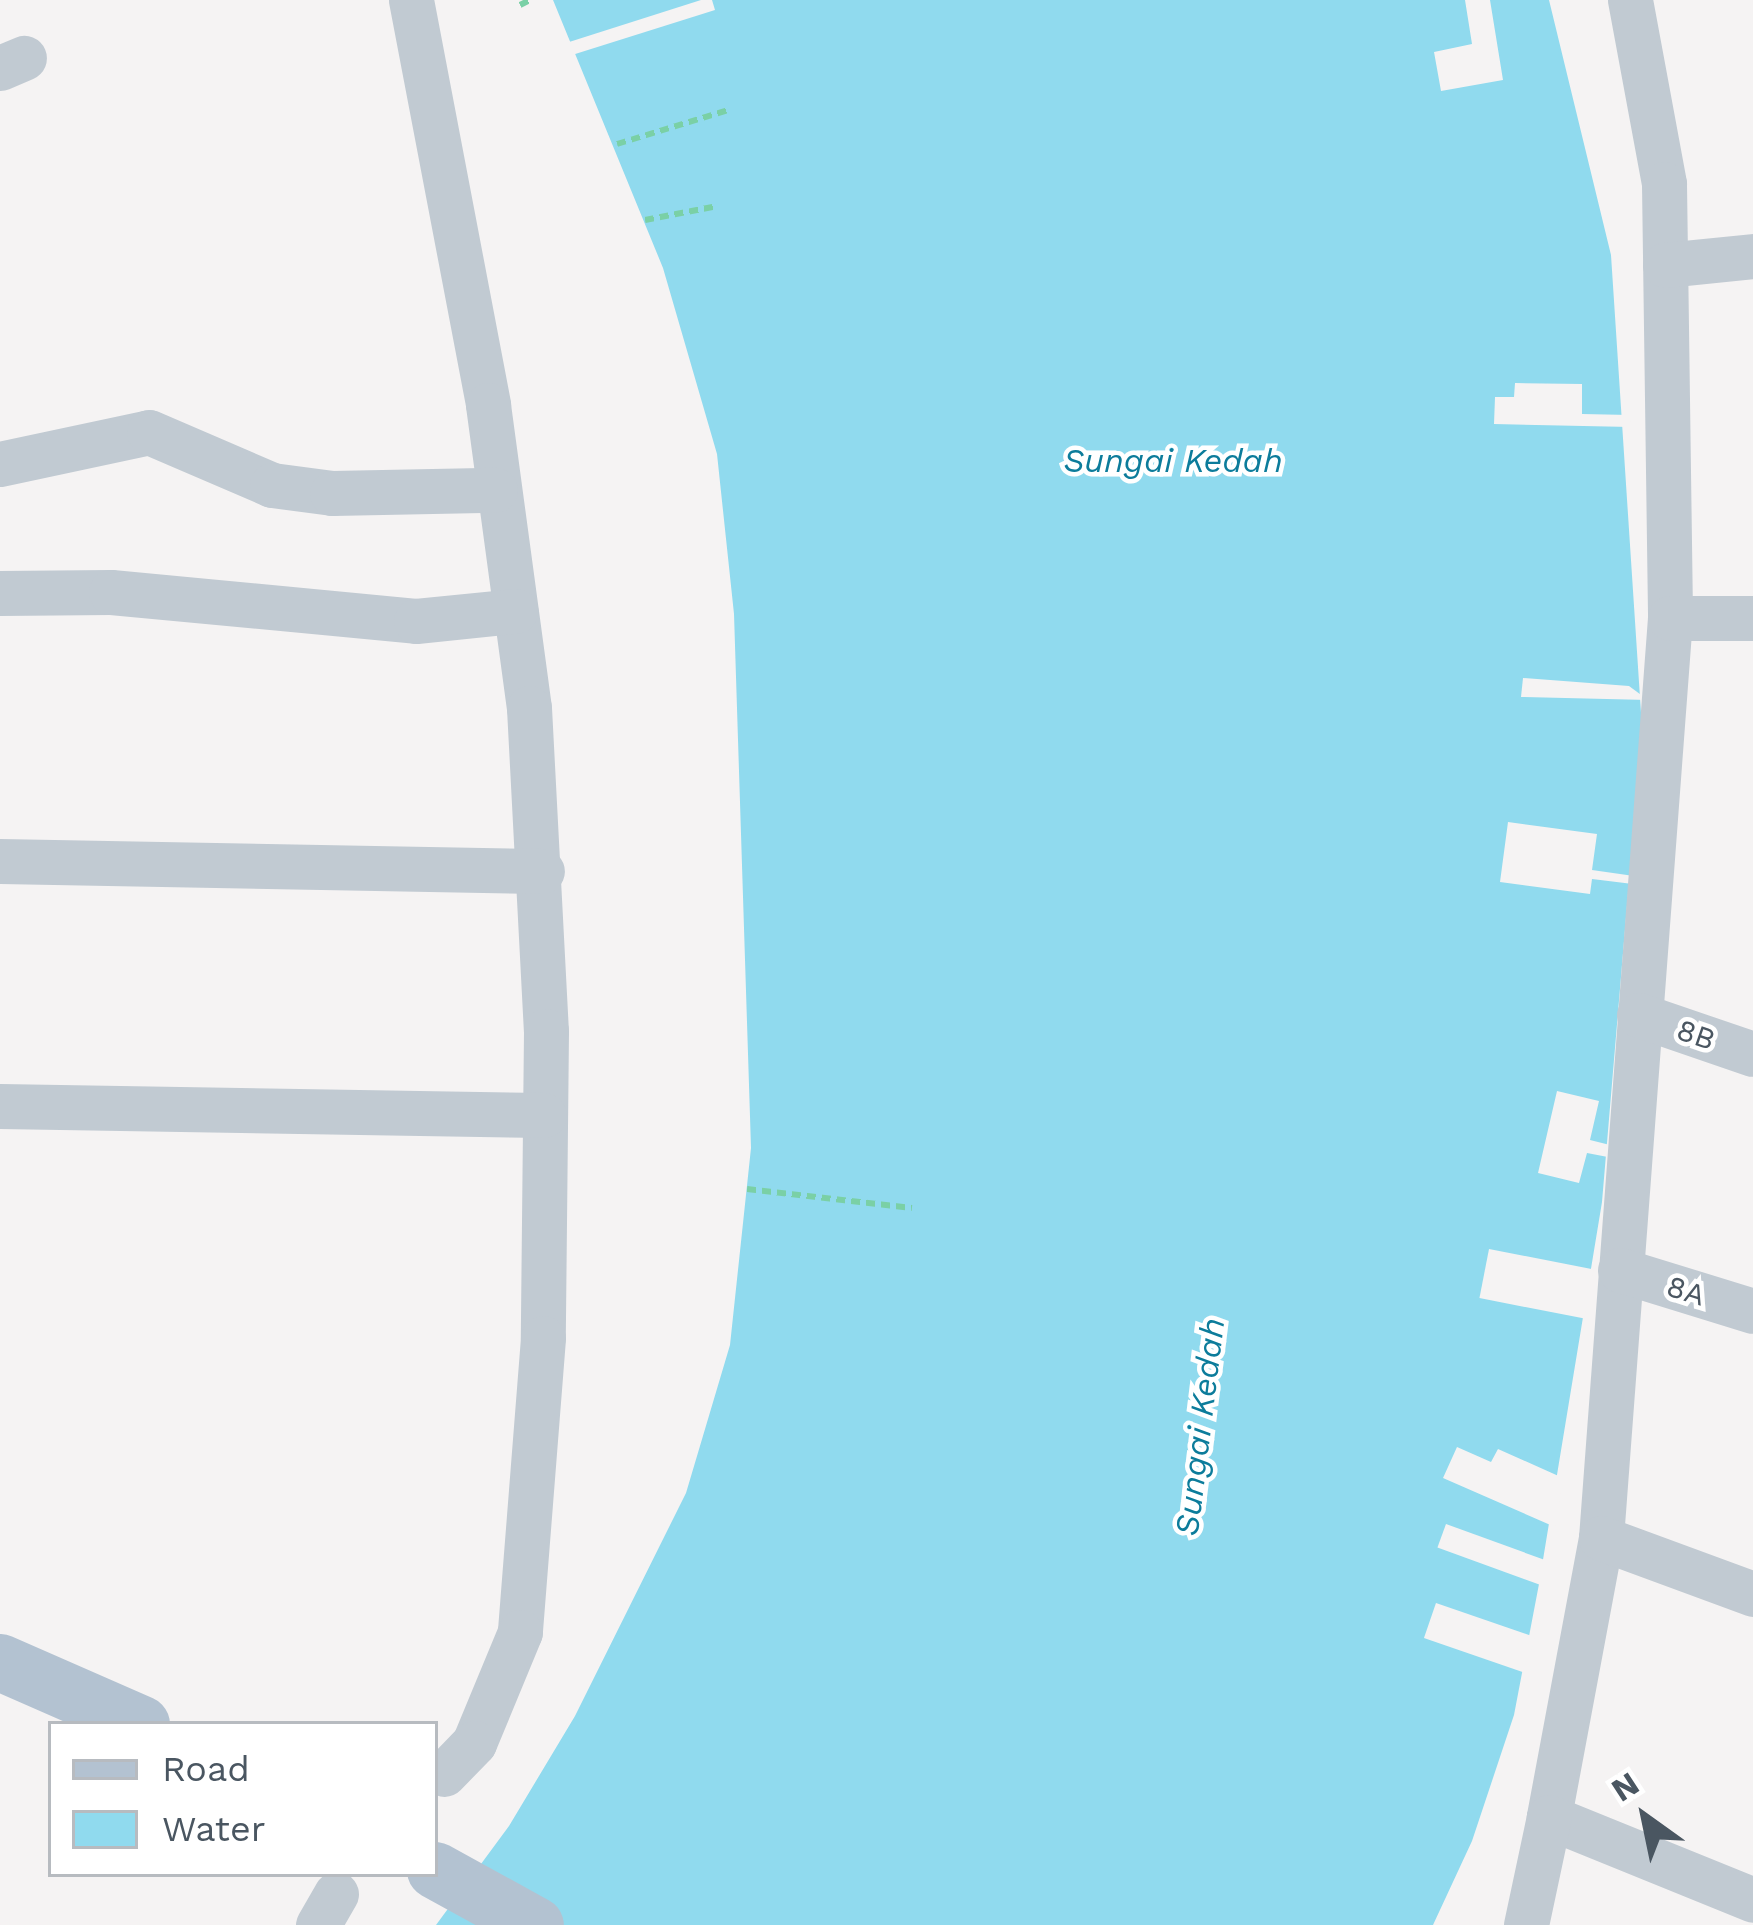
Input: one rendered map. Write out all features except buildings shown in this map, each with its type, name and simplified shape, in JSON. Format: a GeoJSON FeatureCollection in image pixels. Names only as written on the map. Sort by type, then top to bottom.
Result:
{"type":"FeatureCollection","features":[{"type":"Feature","properties":{"kind":"main road"},"geometry":{"type":"LineString","coordinates":[[0,1662],[135,1721]]}},
{"type":"Feature","properties":{"kind":"main road"},"geometry":{"type":"LineString","coordinates":[[438,1872],[535,1925]]}},
{"type":"Feature","properties":{"kind":"street"},"geometry":{"type":"LineString","coordinates":[[411,0],[488,405],[542,871],[543,1339],[520,1632],[475,1743],[444,1774]]}},
{"type":"Feature","properties":{"kind":"street"},"geometry":{"type":"LineString","coordinates":[[1526,1925],[1601,1538],[1670,618],[1665,266],[1654,95],[1630,0]]}},
{"type":"Feature","properties":{"kind":"street"},"geometry":{"type":"LineString","coordinates":[[1665,266],[1753,256]]}},
{"type":"Feature","properties":{"kind":"street"},"geometry":{"type":"LineString","coordinates":[[0,464],[148,433],[272,484],[332,493],[495,490]]}},
{"type":"Feature","properties":{"kind":"street"},"geometry":{"type":"LineString","coordinates":[[0,593],[111,592],[416,621],[515,611]]}},
{"type":"Feature","properties":{"kind":"street"},"geometry":{"type":"LineString","coordinates":[[1670,618],[1753,618]]}},
{"type":"Feature","properties":{"kind":"street"},"geometry":{"type":"LineString","coordinates":[[0,861],[542,871]]}},
{"type":"Feature","properties":{"kind":"street","name":"8B"},"geometry":{"type":"LineString","coordinates":[[1639,1015],[1753,1054]]}},
{"type":"Feature","properties":{"kind":"street"},"geometry":{"type":"LineString","coordinates":[[0,1106],[544,1115]]}},
{"type":"Feature","properties":{"kind":"street","name":"8A"},"geometry":{"type":"LineString","coordinates":[[1620,1270],[1753,1311]]}},
{"type":"Feature","properties":{"kind":"street"},"geometry":{"type":"LineString","coordinates":[[1601,1538],[1753,1594]]}},
{"type":"Feature","properties":{"kind":"street"},"geometry":{"type":"LineString","coordinates":[[1550,1816],[1753,1900]]}},
{"type":"Feature","properties":{"kind":"path"},"geometry":{"type":"LineString","coordinates":[[520,5],[530,0]]}},
{"type":"Feature","properties":{"kind":"path"},"geometry":{"type":"LineString","coordinates":[[617,144],[728,110]]}},
{"type":"Feature","properties":{"kind":"path"},"geometry":{"type":"LineString","coordinates":[[646,220],[718,206]]}},
{"type":"Feature","properties":{"kind":"path"},"geometry":{"type":"LineString","coordinates":[[747,1189],[912,1208]]}},
{"type":"Feature","properties":{"kind":"water","name":"Sungai Kedah"},"geometry":{"type":"Polygon","coordinates":[[[553,0],[1549,0],[1611,255],[1642,728],[1602,1202],[1539,1584],[1514,1715],[1472,1841],[1433,1925],[436,1925],[509,1826],[575,1716],[686,1493],[730,1345],[751,1148],[734,614],[717,454],[663,268],[553,0]]]}},
{"type":"Feature","properties":{"kind":"pier"},"geometry":{"type":"Polygon","coordinates":[[[712,0],[715,10],[572,55],[566,43],[712,0]]]}},
{"type":"Feature","properties":{"kind":"pier"},"geometry":{"type":"Polygon","coordinates":[[[1465,0],[1490,0],[1503,80],[1441,91],[1434,52],[1472,44],[1465,0]]]}},
{"type":"Feature","properties":{"kind":"pier"},"geometry":{"type":"Polygon","coordinates":[[[1515,383],[1582,384],[1582,414],[1630,415],[1631,427],[1494,424],[1495,397],[1514,397],[1515,383]]]}},
{"type":"Feature","properties":{"kind":"pier"},"geometry":{"type":"Polygon","coordinates":[[[1523,678],[1629,686],[1648,700],[1521,697],[1523,678]]]}},
{"type":"Feature","properties":{"kind":"pier"},"geometry":{"type":"Polygon","coordinates":[[[1508,822],[1597,834],[1592,870],[1641,877],[1641,885],[1592,879],[1590,894],[1500,882],[1508,822]]]}},
{"type":"Feature","properties":{"kind":"pier"},"geometry":{"type":"Polygon","coordinates":[[[1557,1091],[1599,1101],[1590,1140],[1614,1146],[1613,1158],[1587,1153],[1579,1183],[1538,1173],[1557,1091]]]}},
{"type":"Feature","properties":{"kind":"pier"},"geometry":{"type":"Polygon","coordinates":[[[1489,1249],[1594,1269],[1584,1318],[1479,1298],[1489,1249]]]}},
{"type":"Feature","properties":{"kind":"pier"},"geometry":{"type":"Polygon","coordinates":[[[1457,1447],[1491,1462],[1498,1449],[1563,1478],[1555,1527],[1443,1478],[1457,1447]]]}},
{"type":"Feature","properties":{"kind":"pier"},"geometry":{"type":"Polygon","coordinates":[[[1446,1524],[1548,1561],[1540,1585],[1437,1547],[1446,1524]]]}},
{"type":"Feature","properties":{"kind":"pier"},"geometry":{"type":"Polygon","coordinates":[[[1436,1603],[1535,1637],[1523,1672],[1424,1638],[1436,1603]]]}}]}
